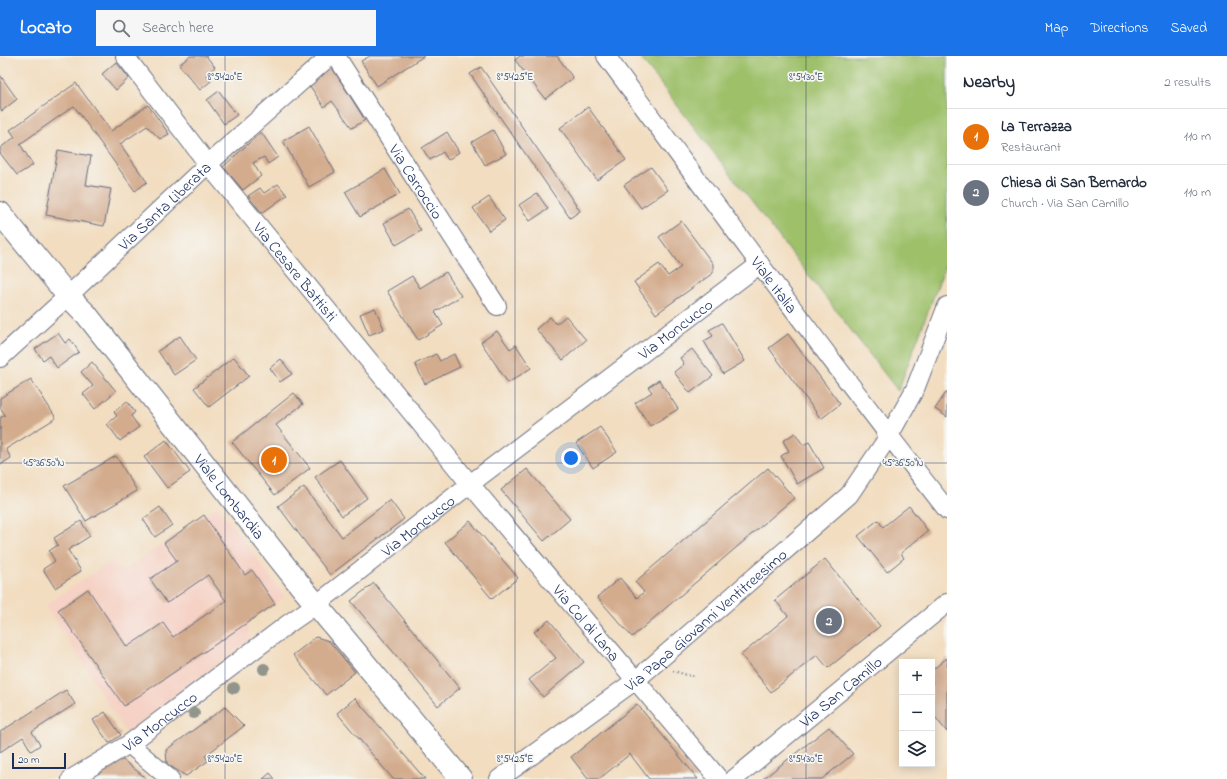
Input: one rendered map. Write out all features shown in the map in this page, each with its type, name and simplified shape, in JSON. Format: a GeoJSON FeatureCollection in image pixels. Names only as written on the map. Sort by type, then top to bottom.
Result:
{"type":"FeatureCollection","features":[{"type":"Feature","properties":{"kind":"street","name":"Via Cesare Battisti"},"geometry":{"type":"LineString","coordinates":[[126,56],[208,164],[470,484]]}},
{"type":"Feature","properties":{"kind":"street","name":"Via Santa Liberata"},"geometry":{"type":"LineString","coordinates":[[0,358],[208,164],[330,56]]}},
{"type":"Feature","properties":{"kind":"street","name":"Via Carroccio"},"geometry":{"type":"LineString","coordinates":[[336,56],[497,306]]}},
{"type":"Feature","properties":{"kind":"street","name":"Viale Italia"},"geometry":{"type":"LineString","coordinates":[[606,56],[889,436],[947,510]]}},
{"type":"Feature","properties":{"kind":"street","name":"Viale Lombardia"},"geometry":{"type":"LineString","coordinates":[[0,213],[68,296],[86,314],[317,604],[461,779]]}},
{"type":"Feature","properties":{"kind":"street","name":"Via Moncucco"},"geometry":{"type":"LineString","coordinates":[[71,779],[129,744],[288,624],[317,604],[470,484],[760,264]]}},
{"type":"Feature","properties":{"kind":"street","name":"Via Papa Giovanni Ventitreesimo"},"geometry":{"type":"LineString","coordinates":[[499,779],[636,680],[849,495],[889,436],[915,389],[947,306]]}},
{"type":"Feature","properties":{"kind":"street","name":"Via Col di Lana"},"geometry":{"type":"LineString","coordinates":[[470,484],[719,779]]}},
{"type":"Feature","properties":{"kind":"street","name":"Via San Camillo"},"geometry":{"type":"LineString","coordinates":[[734,779],[947,603]]}},
{"type":"Feature","properties":{"kind":"street"},"geometry":{"type":"LineString","coordinates":[[129,744],[170,779]]}},
{"type":"Feature","properties":{"kind":"path"},"geometry":{"type":"LineString","coordinates":[[668,671],[695,677]]}},
{"type":"Feature","properties":{"kind":"shaded area"},"geometry":{"type":"Polygon","coordinates":[[[218,506],[285,597],[248,622],[250,639],[126,733],[46,605],[113,560],[121,572],[218,506]]]}},
{"type":"Feature","properties":{"kind":"green space"},"geometry":{"type":"Polygon","coordinates":[[[639,56],[947,56],[947,261],[898,391],[639,56]]]}},
{"type":"Feature","properties":{"kind":"building"},"geometry":{"type":"Polygon","coordinates":[[[190,56],[206,56],[215,67],[206,75],[211,81],[200,90],[179,65],[190,56]]]}},
{"type":"Feature","properties":{"kind":"building"},"geometry":{"type":"Polygon","coordinates":[[[370,56],[424,56],[377,86],[361,61],[370,56]]]}},
{"type":"Feature","properties":{"kind":"building"},"geometry":{"type":"Polygon","coordinates":[[[520,56],[557,56],[573,78],[545,99],[515,60],[520,56]]]}},
{"type":"Feature","properties":{"kind":"building"},"geometry":{"type":"Polygon","coordinates":[[[116,62],[129,78],[116,90],[102,74],[116,62]]]}},
{"type":"Feature","properties":{"kind":"building"},"geometry":{"type":"Polygon","coordinates":[[[331,66],[365,120],[352,128],[332,101],[324,107],[310,86],[331,66]]]}},
{"type":"Feature","properties":{"kind":"building"},"geometry":{"type":"Polygon","coordinates":[[[481,67],[580,211],[570,218],[470,74],[481,67]]]}},
{"type":"Feature","properties":{"kind":"building"},"geometry":{"type":"Polygon","coordinates":[[[0,75],[17,99],[2,111],[0,108],[0,75]]]}},
{"type":"Feature","properties":{"kind":"building"},"geometry":{"type":"Polygon","coordinates":[[[76,83],[111,131],[148,105],[169,134],[160,139],[147,126],[120,144],[147,182],[135,191],[74,106],[20,144],[33,165],[17,175],[0,153],[0,148],[15,137],[10,130],[76,83]]]}},
{"type":"Feature","properties":{"kind":"building"},"geometry":{"type":"Polygon","coordinates":[[[219,91],[237,115],[224,124],[207,100],[219,91]]]}},
{"type":"Feature","properties":{"kind":"building"},"geometry":{"type":"Polygon","coordinates":[[[588,107],[626,160],[597,180],[560,128],[588,107]]]}},
{"type":"Feature","properties":{"kind":"building"},"geometry":{"type":"Polygon","coordinates":[[[309,126],[335,172],[309,187],[283,141],[309,126]]]}},
{"type":"Feature","properties":{"kind":"building"},"geometry":{"type":"Polygon","coordinates":[[[493,130],[506,154],[485,165],[472,142],[493,130]]]}},
{"type":"Feature","properties":{"kind":"building"},"geometry":{"type":"Polygon","coordinates":[[[261,132],[278,157],[268,164],[264,157],[253,163],[261,176],[243,190],[223,167],[261,132]]]}},
{"type":"Feature","properties":{"kind":"building"},"geometry":{"type":"Polygon","coordinates":[[[447,132],[459,152],[448,160],[443,152],[430,160],[422,148],[447,132]]]}},
{"type":"Feature","properties":{"kind":"building"},"geometry":{"type":"Polygon","coordinates":[[[58,150],[91,156],[86,185],[111,189],[104,226],[46,215],[58,150]]]}},
{"type":"Feature","properties":{"kind":"building"},"geometry":{"type":"Polygon","coordinates":[[[651,167],[668,190],[641,208],[624,185],[651,167]]]}},
{"type":"Feature","properties":{"kind":"building"},"geometry":{"type":"Polygon","coordinates":[[[385,169],[400,194],[360,217],[345,192],[385,169]]]}},
{"type":"Feature","properties":{"kind":"building"},"geometry":{"type":"Polygon","coordinates":[[[278,184],[287,195],[262,213],[248,196],[260,188],[264,193],[278,184]]]}},
{"type":"Feature","properties":{"kind":"building"},"geometry":{"type":"Polygon","coordinates":[[[537,193],[548,209],[530,221],[519,205],[537,193]]]}},
{"type":"Feature","properties":{"kind":"building"},"geometry":{"type":"Polygon","coordinates":[[[489,197],[505,220],[489,231],[473,208],[489,197]]]}},
{"type":"Feature","properties":{"kind":"building"},"geometry":{"type":"Polygon","coordinates":[[[408,209],[421,231],[396,245],[384,223],[408,209]]]}},
{"type":"Feature","properties":{"kind":"building"},"geometry":{"type":"Polygon","coordinates":[[[681,221],[713,264],[713,273],[656,314],[634,282],[659,264],[668,276],[681,267],[659,237],[681,221]]]}},
{"type":"Feature","properties":{"kind":"building"},"geometry":{"type":"Polygon","coordinates":[[[446,272],[461,296],[435,312],[443,325],[418,340],[387,291],[412,276],[420,288],[446,272]]]}},
{"type":"Feature","properties":{"kind":"building"},"geometry":{"type":"Polygon","coordinates":[[[375,308],[384,329],[369,335],[360,314],[375,308]]]}},
{"type":"Feature","properties":{"kind":"building"},"geometry":{"type":"Polygon","coordinates":[[[566,316],[586,340],[563,360],[536,329],[550,317],[556,324],[566,316]]]}},
{"type":"Feature","properties":{"kind":"building"},"geometry":{"type":"Polygon","coordinates":[[[722,323],[745,361],[723,374],[704,341],[713,336],[709,330],[722,323]]]}},
{"type":"Feature","properties":{"kind":"building"},"geometry":{"type":"Polygon","coordinates":[[[497,331],[510,349],[516,345],[531,368],[508,383],[481,342],[497,331]]]}},
{"type":"Feature","properties":{"kind":"building"},"geometry":{"type":"Polygon","coordinates":[[[58,333],[65,343],[70,339],[79,352],[57,368],[49,356],[43,360],[35,349],[58,333]]]}},
{"type":"Feature","properties":{"kind":"building"},"geometry":{"type":"Polygon","coordinates":[[[788,334],[840,404],[821,419],[769,348],[788,334]]]}},
{"type":"Feature","properties":{"kind":"building"},"geometry":{"type":"Polygon","coordinates":[[[180,336],[196,360],[174,375],[158,351],[180,336]]]}},
{"type":"Feature","properties":{"kind":"building"},"geometry":{"type":"Polygon","coordinates":[[[692,349],[713,376],[690,393],[674,372],[684,364],[680,358],[692,349]]]}},
{"type":"Feature","properties":{"kind":"building"},"geometry":{"type":"Polygon","coordinates":[[[436,354],[440,361],[454,354],[460,367],[425,384],[415,364],[436,354]]]}},
{"type":"Feature","properties":{"kind":"building"},"geometry":{"type":"Polygon","coordinates":[[[234,357],[249,376],[209,407],[194,388],[234,357]]]}},
{"type":"Feature","properties":{"kind":"building"},"geometry":{"type":"Polygon","coordinates":[[[281,359],[292,374],[280,382],[270,368],[281,359]]]}},
{"type":"Feature","properties":{"kind":"building"},"geometry":{"type":"Polygon","coordinates":[[[92,362],[116,391],[95,409],[83,394],[93,386],[81,372],[92,362]]]}},
{"type":"Feature","properties":{"kind":"building"},"geometry":{"type":"Polygon","coordinates":[[[31,379],[56,418],[6,449],[11,458],[0,465],[0,418],[5,415],[0,407],[0,398],[31,379]]]}},
{"type":"Feature","properties":{"kind":"building"},"geometry":{"type":"Polygon","coordinates":[[[659,380],[678,409],[650,426],[635,403],[652,392],[648,387],[659,380]]]}},
{"type":"Feature","properties":{"kind":"building"},"geometry":{"type":"Polygon","coordinates":[[[947,391],[947,417],[935,409],[947,391]]]}},
{"type":"Feature","properties":{"kind":"building"},"geometry":{"type":"Polygon","coordinates":[[[294,393],[303,404],[276,425],[310,468],[275,495],[232,442],[294,393]]]}},
{"type":"Feature","properties":{"kind":"building"},"geometry":{"type":"Polygon","coordinates":[[[127,401],[135,412],[131,416],[139,427],[120,441],[107,424],[117,416],[114,412],[127,401]]]}},
{"type":"Feature","properties":{"kind":"building"},"geometry":{"type":"Polygon","coordinates":[[[600,427],[617,452],[593,468],[576,443],[600,427]]]}},
{"type":"Feature","properties":{"kind":"building"},"geometry":{"type":"Polygon","coordinates":[[[795,433],[803,445],[809,442],[824,468],[797,484],[781,456],[789,451],[783,441],[795,433]]]}},
{"type":"Feature","properties":{"kind":"building"},"geometry":{"type":"Polygon","coordinates":[[[166,440],[190,472],[167,488],[144,457],[166,440]]]}},
{"type":"Feature","properties":{"kind":"building"},"geometry":{"type":"Polygon","coordinates":[[[116,456],[137,491],[86,521],[64,486],[116,456]]]}},
{"type":"Feature","properties":{"kind":"building"},"geometry":{"type":"Polygon","coordinates":[[[340,460],[367,498],[342,516],[315,477],[340,460]]]}},
{"type":"Feature","properties":{"kind":"building"},"geometry":{"type":"Polygon","coordinates":[[[768,468],[794,498],[632,637],[597,597],[620,578],[637,598],[644,592],[635,582],[768,468]]]}},
{"type":"Feature","properties":{"kind":"building"},"geometry":{"type":"Polygon","coordinates":[[[527,469],[570,519],[544,541],[501,490],[527,469]]]}},
{"type":"Feature","properties":{"kind":"building"},"geometry":{"type":"Polygon","coordinates":[[[304,487],[342,537],[390,500],[404,519],[330,575],[278,506],[304,487]]]}},
{"type":"Feature","properties":{"kind":"building"},"geometry":{"type":"Polygon","coordinates":[[[909,506],[928,531],[901,553],[904,558],[887,572],[858,536],[878,520],[883,527],[909,506]]]}},
{"type":"Feature","properties":{"kind":"building"},"geometry":{"type":"Polygon","coordinates":[[[160,507],[172,525],[155,537],[143,519],[160,507]]]}},
{"type":"Feature","properties":{"kind":"building"},"geometry":{"type":"Polygon","coordinates":[[[204,515],[245,575],[252,570],[275,604],[124,706],[58,610],[88,589],[127,647],[163,623],[173,637],[226,601],[208,575],[167,603],[150,579],[177,561],[164,543],[204,515]]]}},
{"type":"Feature","properties":{"kind":"building"},"geometry":{"type":"Polygon","coordinates":[[[81,521],[90,536],[68,550],[81,571],[55,588],[43,569],[55,561],[49,551],[58,545],[54,538],[81,521]]]}},
{"type":"Feature","properties":{"kind":"building"},"geometry":{"type":"Polygon","coordinates":[[[470,521],[518,578],[492,599],[445,542],[470,521]]]}},
{"type":"Feature","properties":{"kind":"building"},"geometry":{"type":"Polygon","coordinates":[[[825,559],[880,626],[828,668],[817,655],[771,692],[741,655],[788,616],[775,600],[825,559]]]}},
{"type":"Feature","properties":{"kind":"building"},"geometry":{"type":"Polygon","coordinates":[[[374,583],[460,688],[438,706],[351,601],[374,583]]]}},
{"type":"Feature","properties":{"kind":"building"},"geometry":{"type":"Polygon","coordinates":[[[549,620],[584,662],[543,697],[529,680],[556,658],[534,632],[549,620]]]}},
{"type":"Feature","properties":{"kind":"building"},"geometry":{"type":"Polygon","coordinates":[[[316,637],[329,641],[355,672],[326,695],[293,655],[316,637]]]}},
{"type":"Feature","properties":{"kind":"building"},"geometry":{"type":"Polygon","coordinates":[[[947,658],[947,732],[935,717],[935,668],[947,658]]]}},
{"type":"Feature","properties":{"kind":"building"},"geometry":{"type":"Polygon","coordinates":[[[66,690],[75,704],[32,732],[40,745],[31,751],[23,737],[0,752],[0,732],[66,690]]]}},
{"type":"Feature","properties":{"kind":"building"},"geometry":{"type":"Polygon","coordinates":[[[355,698],[425,779],[393,779],[337,713],[355,698]]]}},
{"type":"Feature","properties":{"kind":"building"},"geometry":{"type":"Polygon","coordinates":[[[637,704],[698,779],[649,779],[630,754],[599,779],[588,779],[571,757],[637,704]]]}},
{"type":"Feature","properties":{"kind":"building"},"geometry":{"type":"Polygon","coordinates":[[[225,707],[244,726],[205,756],[208,761],[186,776],[167,764],[166,750],[225,707]]]}},
{"type":"Feature","properties":{"kind":"building"},"geometry":{"type":"Polygon","coordinates":[[[105,712],[121,735],[109,743],[93,720],[105,712]]]}},
{"type":"Feature","properties":{"kind":"building"},"geometry":{"type":"Polygon","coordinates":[[[829,727],[853,754],[822,779],[763,779],[829,727]]]}},
{"type":"Feature","properties":{"kind":"building"},"geometry":{"type":"Polygon","coordinates":[[[111,760],[123,760],[147,779],[85,779],[111,760]]]}},
{"type":"Feature","properties":{"kind":"building"},"geometry":{"type":"Polygon","coordinates":[[[270,773],[275,779],[263,779],[270,773]]]}},
{"type":"Feature","properties":{"kind":"place","name":"La Terrazza"},"geometry":{"type":"Point","coordinates":[274,460]}},
{"type":"Feature","properties":{"kind":"place","name":"Chiesa di San Bernardo"},"geometry":{"type":"Point","coordinates":[829,621]}}]}
